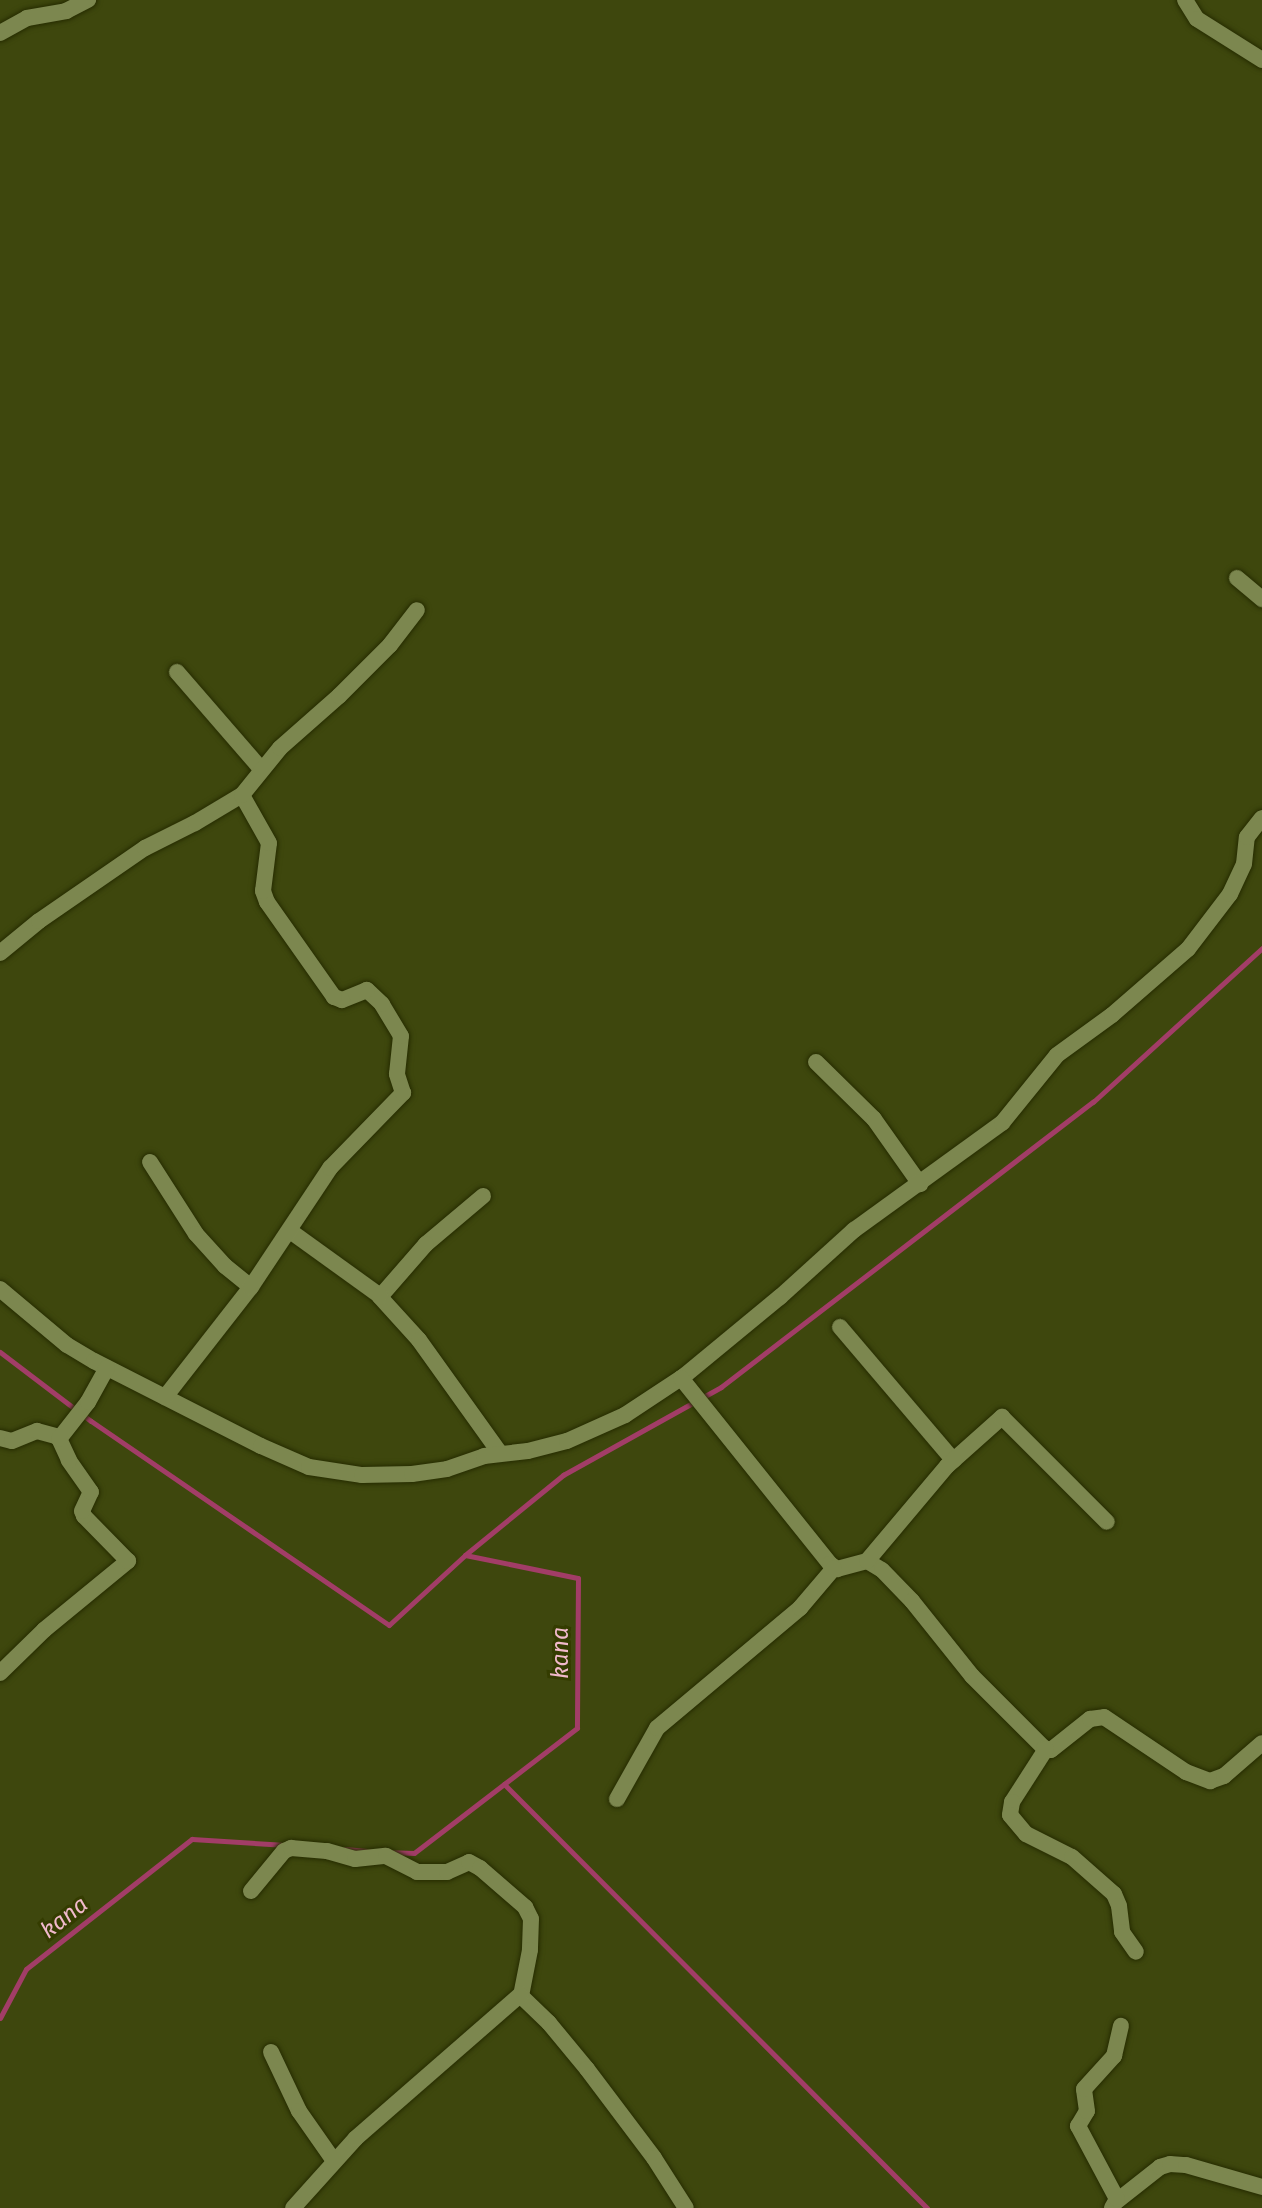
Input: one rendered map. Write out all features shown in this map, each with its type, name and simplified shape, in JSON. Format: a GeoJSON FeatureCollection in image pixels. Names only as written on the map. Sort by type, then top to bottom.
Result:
{"type":"FeatureCollection","features":[{"type":"Feature","properties":{"kind":"street"},"geometry":{"type":"LineString","coordinates":[[0,33],[27,18],[66,11],[88,0]]}},
{"type":"Feature","properties":{"kind":"street"},"geometry":{"type":"LineString","coordinates":[[1185,0],[1192,15],[1262,61]]}},
{"type":"Feature","properties":{"kind":"street"},"geometry":{"type":"LineString","coordinates":[[1237,578],[1262,599]]}},
{"type":"Feature","properties":{"kind":"street"},"geometry":{"type":"LineString","coordinates":[[0,953],[39,921],[145,848],[242,795],[261,769],[294,734],[339,696],[390,645],[417,610]]}},
{"type":"Feature","properties":{"kind":"street"},"geometry":{"type":"LineString","coordinates":[[177,672],[261,769]]}},
{"type":"Feature","properties":{"kind":"street"},"geometry":{"type":"LineString","coordinates":[[165,1397],[251,1287],[344,1150],[403,1093],[397,1074],[401,1041],[397,1029],[372,992],[367,990],[342,1000],[334,997],[275,916],[263,891],[269,843],[242,795]]}},
{"type":"Feature","properties":{"kind":"street"},"geometry":{"type":"LineString","coordinates":[[0,1289],[67,1345],[107,1368],[293,1462],[328,1471],[362,1475],[412,1474],[447,1469],[500,1453],[539,1449],[598,1429],[625,1415],[681,1378],[780,1297],[854,1230],[996,1128],[1057,1055],[1112,1015],[1188,949],[1230,894],[1244,864],[1247,836],[1262,818]]}},
{"type":"Feature","properties":{"kind":"street"},"geometry":{"type":"LineString","coordinates":[[816,1062],[874,1119],[920,1184]]}},
{"type":"Feature","properties":{"kind":"street"},"geometry":{"type":"LineString","coordinates":[[150,1162],[203,1242],[251,1287]]}},
{"type":"Feature","properties":{"kind":"street"},"geometry":{"type":"LineString","coordinates":[[380,1296],[426,1244],[482,1196]]}},
{"type":"Feature","properties":{"kind":"street"},"geometry":{"type":"LineString","coordinates":[[290,1231],[380,1296],[419,1340],[500,1453]]}},
{"type":"Feature","properties":{"kind":"street"},"geometry":{"type":"LineString","coordinates":[[840,1327],[953,1460]]}},
{"type":"Feature","properties":{"kind":"street"},"geometry":{"type":"LineString","coordinates":[[61,1434],[81,1410],[107,1368]]}},
{"type":"Feature","properties":{"kind":"street"},"geometry":{"type":"LineString","coordinates":[[681,1378],[834,1568]]}},
{"type":"Feature","properties":{"kind":"street"},"geometry":{"type":"LineString","coordinates":[[617,1799],[657,1728],[800,1608],[834,1568],[867,1561],[953,1460],[1000,1418],[1005,1418],[1107,1522]]}},
{"type":"Feature","properties":{"kind":"street"},"geometry":{"type":"LineString","coordinates":[[0,1438],[12,1441],[37,1431],[61,1434]]}},
{"type":"Feature","properties":{"kind":"street"},"geometry":{"type":"LineString","coordinates":[[0,1673],[44,1630],[128,1561],[84,1516],[82,1511],[91,1492],[69,1460],[61,1434]]}},
{"type":"Feature","properties":{"kind":"street"},"geometry":{"type":"LineString","coordinates":[[867,1561],[882,1570],[912,1601],[972,1676],[1046,1749]]}},
{"type":"Feature","properties":{"kind":"street"},"geometry":{"type":"LineString","coordinates":[[1136,1952],[1122,1932],[1119,1906],[1114,1894],[1072,1857],[1026,1834],[1010,1815],[1012,1802],[1046,1749],[1056,1747],[1090,1719],[1104,1717],[1186,1772],[1210,1781],[1224,1776],[1262,1743]]}},
{"type":"Feature","properties":{"kind":"street"},"geometry":{"type":"LineString","coordinates":[[251,1891],[284,1851],[291,1848],[327,1851],[355,1858],[379,1855],[417,1872],[440,1873],[473,1863],[529,1912],[532,1928],[520,1995],[334,2161],[293,2208]]}},
{"type":"Feature","properties":{"kind":"street"},"geometry":{"type":"LineString","coordinates":[[520,1995],[549,2023],[587,2069],[654,2158],[686,2208]]}},
{"type":"Feature","properties":{"kind":"street"},"geometry":{"type":"LineString","coordinates":[[1121,2026],[1114,2056],[1084,2089],[1087,2111],[1078,2126],[1114,2204],[1160,2167],[1170,2164],[1186,2165],[1262,2187]]}},
{"type":"Feature","properties":{"kind":"street"},"geometry":{"type":"LineString","coordinates":[[271,2052],[299,2111],[334,2161]]}},
{"type":"Feature","properties":{"kind":"waterway"},"geometry":{"type":"LineString","coordinates":[[465,1555],[563,1475],[721,1387],[1093,1102],[1262,948]]}},
{"type":"Feature","properties":{"kind":"waterway","name":"kana"},"geometry":{"type":"LineString","coordinates":[[0,1352],[91,1421],[389,1625],[465,1555],[578,1578],[577,1728],[414,1853],[391,1852]]}},
{"type":"Feature","properties":{"kind":"waterway"},"geometry":{"type":"LineString","coordinates":[[504,1784],[927,2208]]}},
{"type":"Feature","properties":{"kind":"waterway","name":"kana"},"geometry":{"type":"LineString","coordinates":[[0,2018],[26,1969],[192,1839],[286,1845]]}},
{"type":"Feature","properties":{"kind":"waterway","name":"kana"},"geometry":{"type":"LineString","coordinates":[[345,1849],[370,1851]]}}]}
